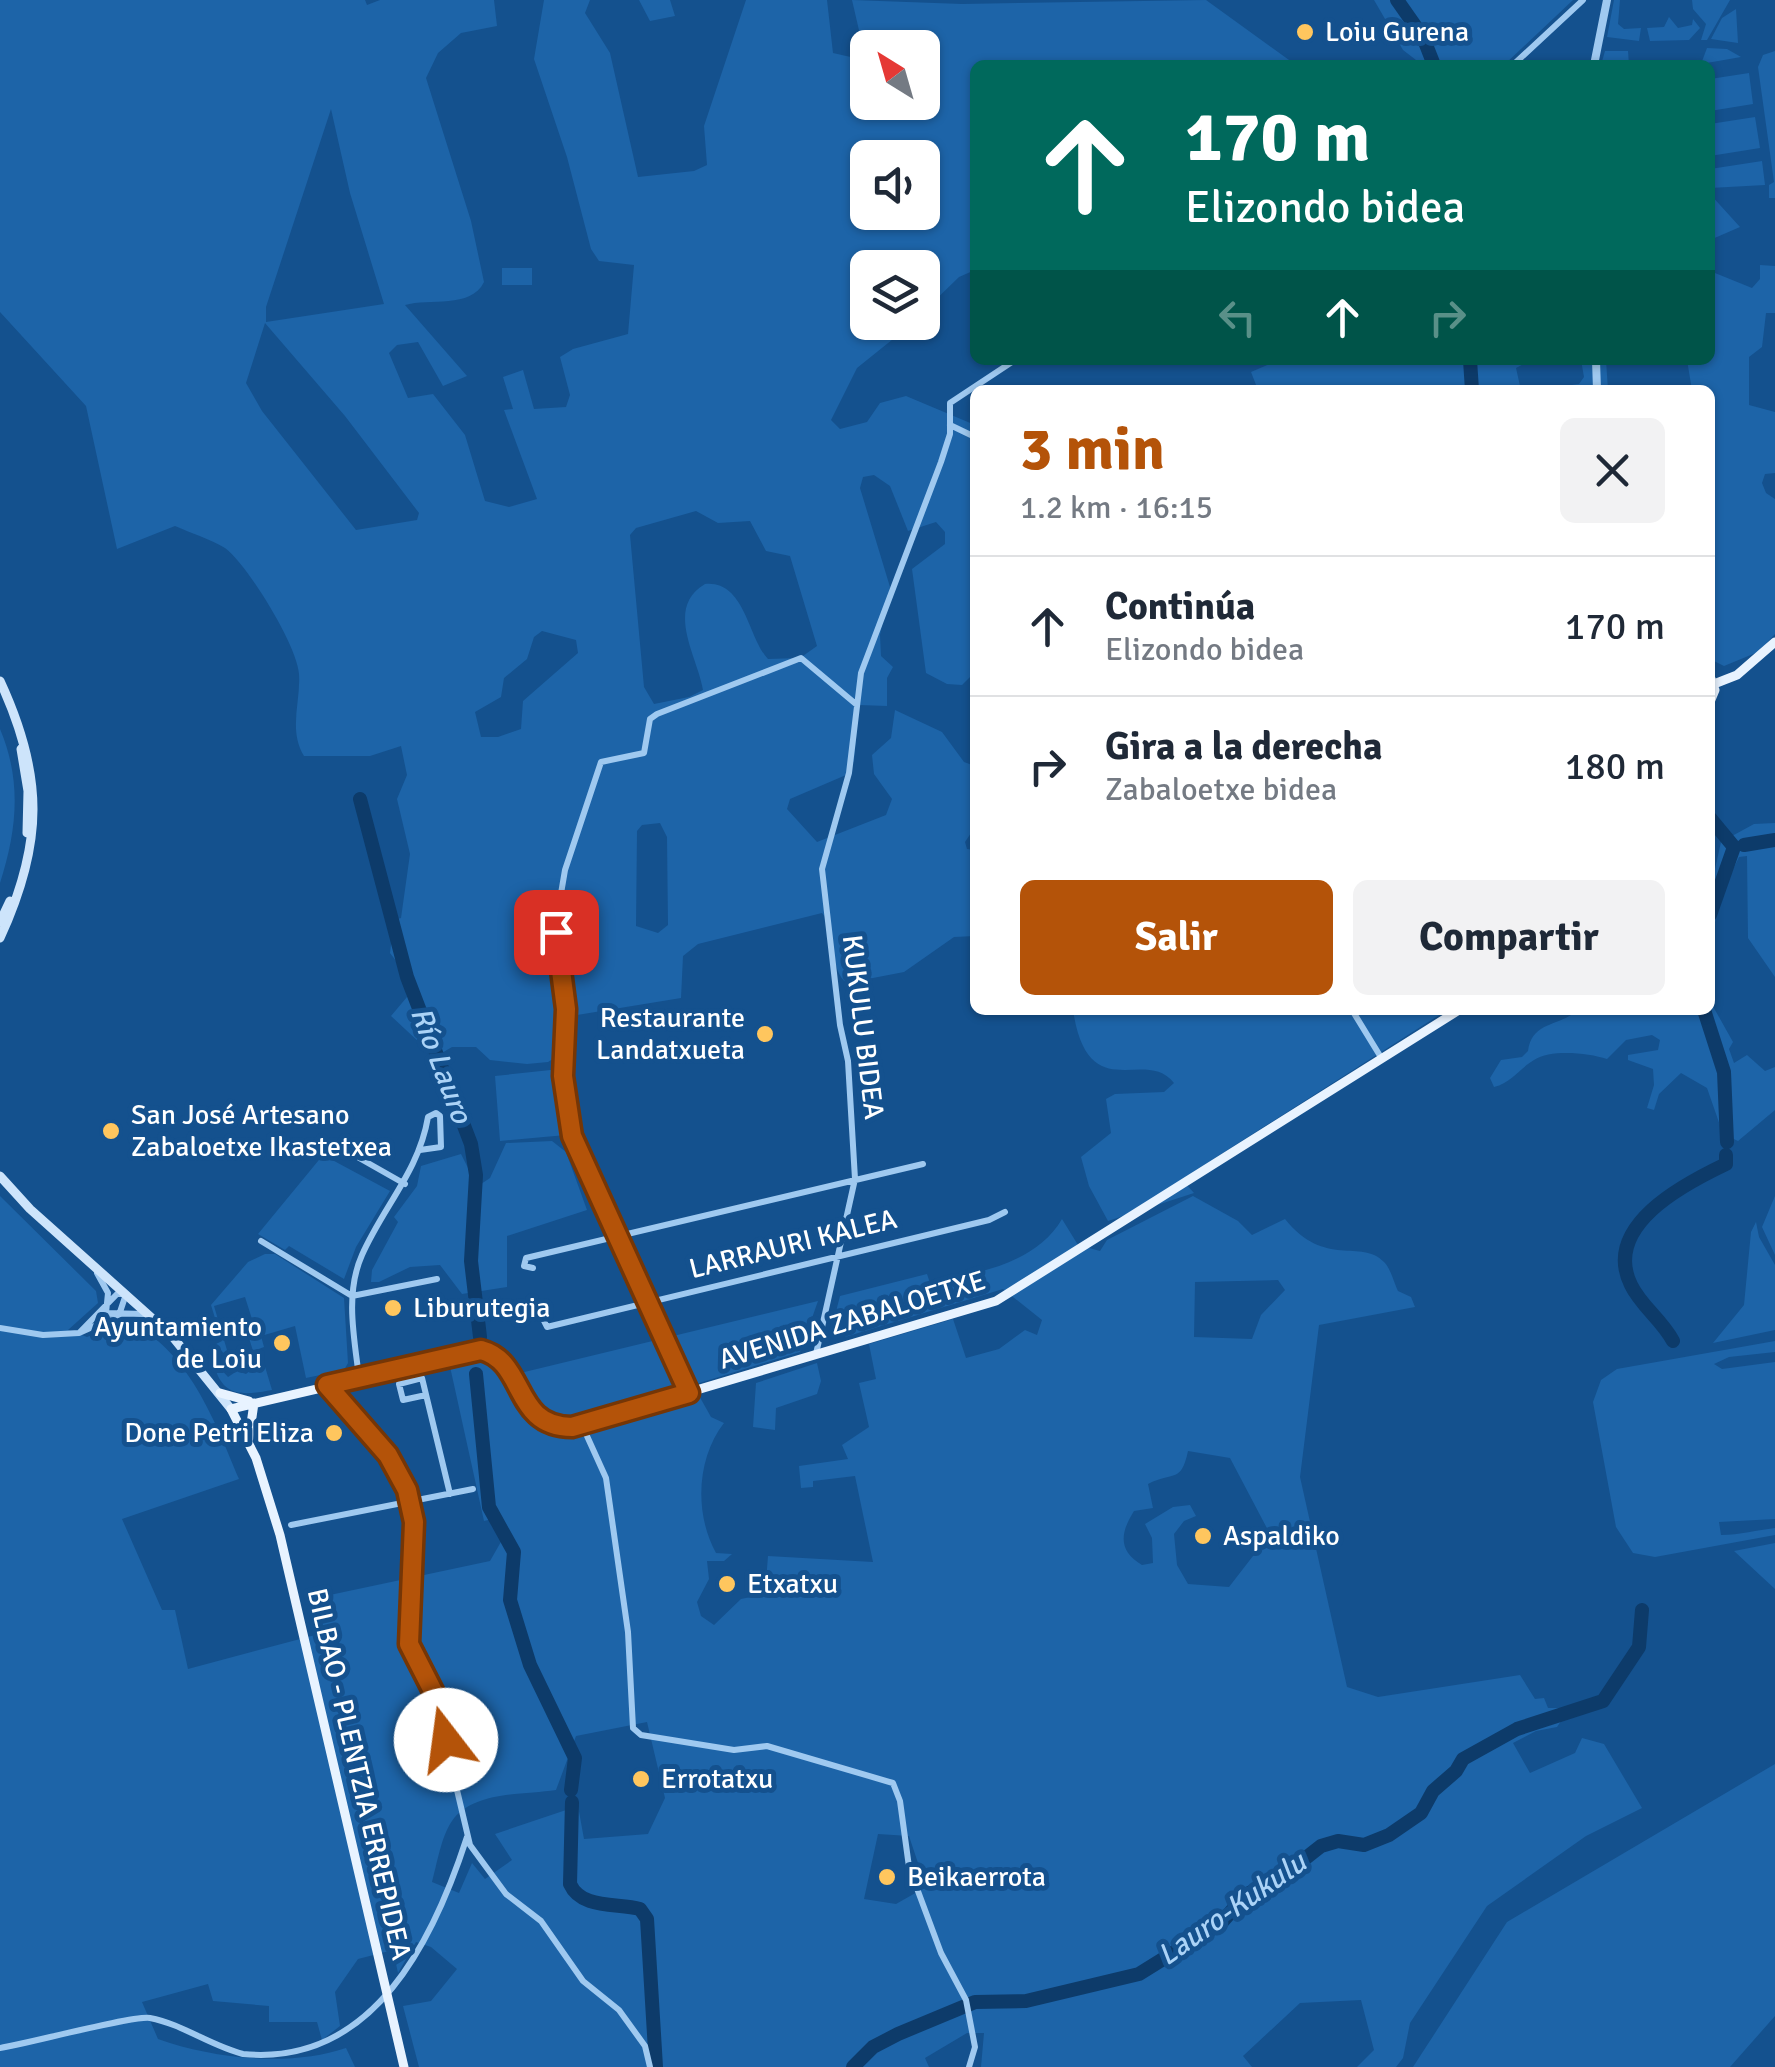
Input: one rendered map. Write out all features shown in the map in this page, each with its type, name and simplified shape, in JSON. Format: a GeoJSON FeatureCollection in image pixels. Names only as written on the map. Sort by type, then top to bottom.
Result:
{"type":"FeatureCollection","features":[{"type":"Feature","properties":{"kind":"main road"},"geometry":{"type":"LineString","coordinates":[[1715,679],[1737,675],[1775,642]]}},
{"type":"Feature","properties":{"kind":"main road"},"geometry":{"type":"LineString","coordinates":[[0,681],[30,760],[35,820],[27,871],[0,938]]}},
{"type":"Feature","properties":{"kind":"main road"},"geometry":{"type":"LineString","coordinates":[[0,696],[23,756],[29,806],[22,862],[0,922]]}},
{"type":"Feature","properties":{"kind":"main road","name":"AVENIDA ZABALOETXE"},"geometry":{"type":"LineString","coordinates":[[359,1377],[481,1350],[494,1355],[531,1411],[545,1423],[563,1427],[582,1425],[996,1301],[1450,1015]]}},
{"type":"Feature","properties":{"kind":"main road"},"geometry":{"type":"LineString","coordinates":[[0,1176],[154,1320],[231,1409],[359,1377]]}},
{"type":"Feature","properties":{"kind":"main road"},"geometry":{"type":"LineString","coordinates":[[220,1393],[255,1402]]}},
{"type":"Feature","properties":{"kind":"main road"},"geometry":{"type":"LineString","coordinates":[[250,1446],[249,1419],[255,1402]]}},
{"type":"Feature","properties":{"kind":"main road","name":"BILBAO - PLENTZIA ERREPIDEA"},"geometry":{"type":"LineString","coordinates":[[231,1409],[268,1493],[404,2067]]}},
{"type":"Feature","properties":{"kind":"street"},"geometry":{"type":"LineString","coordinates":[[1519,60],[1583,0]]}},
{"type":"Feature","properties":{"kind":"street"},"geometry":{"type":"LineString","coordinates":[[1595,60],[1607,0]]}},
{"type":"Feature","properties":{"kind":"street","name":"KUKULU BIDEA"},"geometry":{"type":"LineString","coordinates":[[977,385],[1007,365]]}},
{"type":"Feature","properties":{"kind":"street","name":"KUKULU BIDEA"},"geometry":{"type":"LineString","coordinates":[[816,1354],[855,1178],[848,1060],[821,879],[849,773],[860,673],[950,430],[950,403],[970,390]]}},
{"type":"Feature","properties":{"kind":"street"},"geometry":{"type":"LineString","coordinates":[[950,430],[970,436]]}},
{"type":"Feature","properties":{"kind":"street"},"geometry":{"type":"LineString","coordinates":[[689,1393],[572,1136],[563,1076],[566,1009],[556,924],[565,870],[601,762],[644,753],[650,719],[657,714],[801,658],[819,669],[857,705]]}},
{"type":"Feature","properties":{"kind":"street"},"geometry":{"type":"LineString","coordinates":[[1355,1015],[1382,1059]]}},
{"type":"Feature","properties":{"kind":"street"},"geometry":{"type":"LineString","coordinates":[[359,1377],[352,1296],[362,1256],[405,1184],[420,1150],[428,1117],[436,1113],[440,1116],[441,1147],[420,1150]]}},
{"type":"Feature","properties":{"kind":"street"},"geometry":{"type":"LineString","coordinates":[[338,1146],[405,1184]]}},
{"type":"Feature","properties":{"kind":"street"},"geometry":{"type":"LineString","coordinates":[[533,1268],[524,1266],[526,1258],[923,1164]]}},
{"type":"Feature","properties":{"kind":"street","name":"LARRAURI KALEA"},"geometry":{"type":"LineString","coordinates":[[541,1315],[547,1327],[1005,1212]]}},
{"type":"Feature","properties":{"kind":"street"},"geometry":{"type":"LineString","coordinates":[[261,1241],[352,1296],[437,1279]]}},
{"type":"Feature","properties":{"kind":"street"},"geometry":{"type":"LineString","coordinates":[[79,1334],[108,1293],[85,1256]]}},
{"type":"Feature","properties":{"kind":"street"},"geometry":{"type":"LineString","coordinates":[[0,1328],[42,1335],[79,1334],[119,1315],[126,1305],[126,1294],[104,1302]]}},
{"type":"Feature","properties":{"kind":"street"},"geometry":{"type":"LineString","coordinates":[[104,1302],[110,1316],[138,1312],[154,1320]]}},
{"type":"Feature","properties":{"kind":"street"},"geometry":{"type":"LineString","coordinates":[[426,1395],[404,1400],[399,1384],[422,1378],[450,1494]]}},
{"type":"Feature","properties":{"kind":"street"},"geometry":{"type":"LineString","coordinates":[[327,1385],[388,1455],[410,1502],[413,1558],[409,1644],[434,1693],[467,1836],[494,1880],[541,1922],[576,1973],[619,2010],[638,2034],[650,2067]]}},
{"type":"Feature","properties":{"kind":"street"},"geometry":{"type":"LineString","coordinates":[[582,1425],[606,1478],[628,1632],[628,1676],[636,1732],[734,1750],[767,1746],[893,1784],[900,1801],[909,1867],[941,1952],[970,2014],[974,2047],[969,2067]]}},
{"type":"Feature","properties":{"kind":"street"},"geometry":{"type":"LineString","coordinates":[[291,1525],[473,1490]]}},
{"type":"Feature","properties":{"kind":"street"},"geometry":{"type":"LineString","coordinates":[[0,2048],[148,2018],[247,2055],[309,2054],[323,2050],[389,2000],[419,1958],[467,1836]]}},
{"type":"Feature","properties":{"kind":"shaded area"},"geometry":{"type":"Polygon","coordinates":[[[0,0],[365,0],[367,5],[380,0],[494,0],[497,26],[461,33],[438,53],[426,78],[471,221],[484,282],[470,296],[460,299],[405,305],[467,376],[443,386],[418,342],[397,345],[389,353],[408,398],[433,394],[465,435],[485,501],[509,507],[537,499],[504,410],[513,409],[503,377],[523,370],[534,409],[566,407],[570,395],[560,357],[573,349],[628,334],[634,265],[599,261],[591,249],[567,157],[534,59],[544,0],[590,0],[585,13],[610,53],[638,177],[694,171],[707,165],[704,126],[746,0],[827,0],[833,53],[850,57],[850,120],[940,120],[940,30],[859,30],[852,0],[962,4],[1206,0],[1289,60],[970,60],[970,272],[940,295],[940,250],[850,250],[850,340],[892,340],[857,368],[831,420],[840,429],[867,422],[880,403],[906,396],[970,423],[970,677],[962,685],[947,684],[926,673],[912,569],[945,544],[945,532],[936,522],[908,531],[890,486],[874,475],[863,477],[860,488],[890,587],[880,635],[881,656],[893,667],[887,678],[887,706],[859,705],[854,761],[846,775],[790,799],[787,809],[817,842],[886,815],[892,799],[874,774],[872,755],[891,738],[895,710],[942,732],[964,762],[970,764],[970,834],[965,842],[970,849],[970,936],[954,937],[904,972],[847,983],[837,969],[830,930],[822,913],[698,944],[683,956],[681,998],[571,1016],[561,1054],[548,1062],[490,1060],[476,1047],[452,1047],[435,1057],[391,1016],[407,997],[403,970],[390,953],[394,920],[401,918],[410,854],[397,799],[407,775],[401,746],[370,756],[304,756],[297,736],[296,661],[258,587],[234,557],[225,548],[175,526],[117,549],[86,406],[0,312],[0,0]],[[331,109],[266,307],[266,322],[384,304],[350,193],[331,109]],[[265,323],[246,383],[262,411],[356,530],[417,520],[419,513],[345,416],[265,323]],[[696,511],[636,528],[630,535],[644,687],[654,704],[703,690],[685,619],[693,594],[705,584],[718,585],[737,600],[768,659],[800,658],[817,646],[790,556],[766,551],[750,521],[718,523],[696,511]],[[542,631],[534,637],[527,659],[504,678],[501,697],[475,712],[481,737],[498,737],[521,729],[523,701],[578,653],[576,640],[542,631]],[[660,823],[642,825],[637,831],[636,926],[658,933],[668,925],[667,837],[660,823]]]}},
{"type":"Feature","properties":{"kind":"shaded area"},"geometry":{"type":"Polygon","coordinates":[[[639,0],[670,0],[675,16],[650,21],[639,0]]]}},
{"type":"Feature","properties":{"kind":"shaded area"},"geometry":{"type":"Polygon","coordinates":[[[1374,0],[1573,0],[1509,60],[1416,60],[1403,50],[1374,0]]]}},
{"type":"Feature","properties":{"kind":"shaded area"},"geometry":{"type":"Polygon","coordinates":[[[1614,0],[1620,0],[1618,24],[1624,29],[1641,28],[1639,41],[1607,37],[1614,0]]]}},
{"type":"Feature","properties":{"kind":"shaded area"},"geometry":{"type":"Polygon","coordinates":[[[1692,0],[1730,0],[1707,40],[1701,40],[1706,24],[1693,9],[1692,0]]]}},
{"type":"Feature","properties":{"kind":"shaded area"},"geometry":{"type":"Polygon","coordinates":[[[1736,9],[1738,43],[1711,39],[1722,18],[1736,9]]]}},
{"type":"Feature","properties":{"kind":"shaded area"},"geometry":{"type":"Polygon","coordinates":[[[1669,17],[1678,28],[1692,25],[1693,19],[1700,28],[1689,40],[1650,41],[1647,28],[1664,27],[1669,17]]]}},
{"type":"Feature","properties":{"kind":"shaded area"},"geometry":{"type":"Polygon","coordinates":[[[1707,48],[1727,49],[1741,57],[1715,62],[1702,60],[1707,48]]]}},
{"type":"Feature","properties":{"kind":"shaded area"},"geometry":{"type":"Polygon","coordinates":[[[1605,51],[1628,51],[1629,60],[1602,60],[1605,51]]]}},
{"type":"Feature","properties":{"kind":"shaded area"},"geometry":{"type":"Polygon","coordinates":[[[1775,51],[1775,198],[1769,198],[1769,185],[1774,182],[1758,67],[1763,55],[1775,51]]]}},
{"type":"Feature","properties":{"kind":"shaded area"},"geometry":{"type":"Polygon","coordinates":[[[1749,73],[1753,104],[1715,110],[1715,78],[1749,73]]]}},
{"type":"Feature","properties":{"kind":"shaded area"},"geometry":{"type":"Polygon","coordinates":[[[1755,117],[1760,148],[1715,155],[1715,123],[1755,117]]]}},
{"type":"Feature","properties":{"kind":"shaded area"},"geometry":{"type":"Polygon","coordinates":[[[1762,161],[1765,185],[1715,188],[1715,168],[1762,161]]]}},
{"type":"Feature","properties":{"kind":"shaded area"},"geometry":{"type":"Polygon","coordinates":[[[1715,200],[1740,227],[1715,238],[1715,200]]]}},
{"type":"Feature","properties":{"kind":"shaded area"},"geometry":{"type":"Polygon","coordinates":[[[1760,265],[1775,266],[1775,313],[1766,313],[1762,347],[1749,357],[1749,405],[1775,412],[1775,473],[1765,474],[1762,483],[1766,493],[1775,499],[1775,634],[1758,652],[1724,666],[1715,662],[1715,385],[1691,385],[1688,365],[1715,365],[1715,273],[1752,288],[1760,279],[1760,265]]]}},
{"type":"Feature","properties":{"kind":"shaded area"},"geometry":{"type":"Polygon","coordinates":[[[502,268],[532,268],[532,285],[502,285],[502,268]]]}},
{"type":"Feature","properties":{"kind":"shaded area"},"geometry":{"type":"Polygon","coordinates":[[[1267,365],[1522,365],[1516,368],[1520,385],[1256,385],[1251,372],[1267,365]]]}},
{"type":"Feature","properties":{"kind":"shaded area"},"geometry":{"type":"Polygon","coordinates":[[[1582,365],[1606,365],[1608,385],[1572,385],[1579,384],[1584,377],[1582,365]]]}},
{"type":"Feature","properties":{"kind":"shaded area"},"geometry":{"type":"Polygon","coordinates":[[[0,729],[12,768],[15,806],[0,883],[0,729]]]}},
{"type":"Feature","properties":{"kind":"shaded area"},"geometry":{"type":"Polygon","coordinates":[[[1775,823],[1775,977],[1748,938],[1747,856],[1739,857],[1715,923],[1715,869],[1721,842],[1754,824],[1775,823]]]}},
{"type":"Feature","properties":{"kind":"shaded area"},"geometry":{"type":"Polygon","coordinates":[[[1715,1010],[1733,1042],[1729,1049],[1734,1063],[1747,1055],[1765,1071],[1775,1067],[1775,1110],[1738,1141],[1723,1134],[1707,1088],[1681,1073],[1659,1094],[1654,1110],[1647,1108],[1654,1085],[1653,1069],[1628,1060],[1628,1055],[1658,1050],[1660,1040],[1652,1035],[1626,1040],[1607,1059],[1550,1054],[1494,1087],[1490,1078],[1501,1060],[1522,1057],[1541,1029],[1571,1015],[1715,1015],[1715,1010]]]}},
{"type":"Feature","properties":{"kind":"shaded area"},"geometry":{"type":"Polygon","coordinates":[[[1074,1015],[1439,1015],[1193,1172],[1185,1183],[1194,1193],[1108,1221],[1089,1186],[1081,1157],[1111,1133],[1106,1099],[1115,1094],[1164,1092],[1174,1083],[1162,1073],[1104,1067],[1091,1058],[1080,1040],[1074,1015]]]}},
{"type":"Feature","properties":{"kind":"shaded area"},"geometry":{"type":"Polygon","coordinates":[[[560,1069],[566,1135],[500,1141],[495,1076],[560,1069]]]}},
{"type":"Feature","properties":{"kind":"shaded area"},"geometry":{"type":"Polygon","coordinates":[[[552,1141],[566,1152],[587,1210],[507,1236],[507,1287],[462,1294],[440,1265],[410,1267],[371,1282],[372,1270],[398,1222],[394,1217],[417,1186],[421,1166],[461,1154],[474,1180],[481,1184],[490,1178],[506,1143],[552,1141]]]}},
{"type":"Feature","properties":{"kind":"shaded area"},"geometry":{"type":"Polygon","coordinates":[[[323,1155],[390,1191],[356,1247],[344,1279],[289,1246],[285,1250],[258,1234],[323,1155]]]}},
{"type":"Feature","properties":{"kind":"shaded area"},"geometry":{"type":"Polygon","coordinates":[[[0,1196],[96,1291],[98,1303],[68,1330],[87,1337],[126,1322],[166,1348],[197,1389],[239,1479],[122,1519],[162,1610],[175,1610],[188,1669],[319,1634],[311,1599],[490,1561],[506,1533],[501,1517],[484,1521],[449,1362],[484,1355],[504,1377],[818,1301],[800,1352],[693,1385],[711,1417],[724,1423],[709,1451],[702,1485],[709,1537],[716,1553],[732,1554],[724,1561],[707,1561],[709,1579],[697,1602],[701,1616],[714,1625],[741,1599],[765,1594],[768,1556],[873,1562],[855,1476],[813,1481],[813,1487],[801,1488],[799,1466],[848,1459],[842,1445],[869,1427],[859,1383],[876,1379],[869,1344],[953,1319],[966,1358],[999,1349],[1025,1330],[1037,1335],[1042,1320],[1003,1289],[845,1337],[832,1327],[840,1296],[927,1274],[930,1283],[1004,1264],[1037,1247],[1062,1219],[1078,1245],[1100,1251],[1107,1240],[1193,1196],[1238,1221],[1252,1235],[1285,1219],[1314,1243],[1375,1255],[1386,1265],[1398,1291],[1411,1297],[1415,1307],[1319,1325],[1300,1477],[1347,1687],[1378,1697],[1520,1675],[1535,1699],[1544,1698],[1548,1708],[1558,1708],[1563,1718],[1557,1727],[1536,1731],[1513,1743],[1530,1773],[1575,1753],[1582,1738],[1604,1744],[1642,1808],[1586,1836],[1487,1906],[1410,2023],[1403,2058],[1396,2067],[1357,2067],[1374,2050],[1361,2000],[1300,2003],[1243,2056],[1252,2067],[981,2067],[984,2033],[967,2033],[925,2058],[929,2067],[419,2067],[403,2006],[431,2001],[457,1969],[431,1947],[416,1942],[398,1973],[393,1950],[358,1959],[335,1992],[340,2026],[322,2040],[317,2022],[269,2022],[269,2006],[213,2001],[208,1984],[142,2002],[158,2039],[180,2046],[228,2056],[277,2059],[346,2048],[355,2067],[0,2067],[0,1196]],[[1278,1280],[1195,1282],[1194,1337],[1252,1339],[1261,1315],[1285,1290],[1278,1280]],[[1188,1451],[1175,1475],[1148,1484],[1153,1508],[1134,1511],[1124,1534],[1125,1548],[1142,1565],[1153,1563],[1152,1538],[1145,1524],[1173,1507],[1190,1505],[1196,1516],[1184,1521],[1174,1534],[1177,1565],[1188,1584],[1229,1587],[1270,1534],[1230,1458],[1188,1451]],[[647,1722],[576,1736],[556,1790],[485,1799],[461,1811],[445,1835],[432,1882],[459,1893],[472,1863],[485,1879],[512,1860],[495,1834],[578,1806],[584,1839],[648,1834],[665,1798],[647,1722]],[[878,1834],[864,1899],[896,1904],[926,1887],[909,1836],[878,1834]]]}},
{"type":"Feature","properties":{"kind":"shaded area"},"geometry":{"type":"Polygon","coordinates":[[[1775,1196],[1775,1255],[1762,1227],[1775,1196]]]}},
{"type":"Feature","properties":{"kind":"shaded area"},"geometry":{"type":"Polygon","coordinates":[[[1756,1222],[1759,1237],[1775,1265],[1775,1330],[1713,1343],[1744,1305],[1751,1232],[1756,1222]]]}},
{"type":"Feature","properties":{"kind":"shaded area"},"geometry":{"type":"Polygon","coordinates":[[[275,1254],[344,1298],[348,1363],[344,1370],[306,1378],[295,1326],[261,1336],[264,1347],[253,1351],[249,1338],[257,1335],[245,1297],[214,1306],[229,1357],[241,1357],[230,1361],[216,1344],[222,1341],[211,1305],[248,1262],[275,1254]]]}},
{"type":"Feature","properties":{"kind":"shaded area"},"geometry":{"type":"Polygon","coordinates":[[[1775,1341],[1775,1352],[1729,1357],[1714,1364],[1722,1369],[1775,1362],[1775,1519],[1719,1522],[1721,1535],[1775,1528],[1775,1535],[1655,1557],[1633,1553],[1616,1527],[1593,1402],[1601,1380],[1617,1369],[1775,1341]]]}},
{"type":"Feature","properties":{"kind":"shaded area"},"geometry":{"type":"Polygon","coordinates":[[[263,1360],[272,1390],[237,1392],[224,1385],[215,1368],[218,1366],[228,1377],[237,1371],[246,1374],[263,1360]]]}},
{"type":"Feature","properties":{"kind":"shaded area"},"geometry":{"type":"Polygon","coordinates":[[[817,1363],[821,1381],[817,1394],[776,1408],[775,1430],[753,1427],[756,1383],[817,1363]]]}},
{"type":"Feature","properties":{"kind":"shaded area"},"geometry":{"type":"Polygon","coordinates":[[[1775,1543],[1775,1589],[1734,1551],[1775,1543]]]}},
{"type":"Feature","properties":{"kind":"shaded area"},"geometry":{"type":"Polygon","coordinates":[[[1775,1764],[1775,2016],[1730,2067],[1413,2067],[1507,1922],[1775,1764]]]}},
{"type":"Feature","properties":{"kind":"waterway"},"geometry":{"type":"LineString","coordinates":[[1397,0],[1423,37],[1432,60]]}},
{"type":"Feature","properties":{"kind":"waterway"},"geometry":{"type":"LineString","coordinates":[[1470,365],[1472,385]]}},
{"type":"Feature","properties":{"kind":"waterway","name":"Río Lauro"},"geometry":{"type":"LineString","coordinates":[[360,799],[407,977],[471,1144],[476,1175],[471,1261],[480,1337]]}},
{"type":"Feature","properties":{"kind":"waterway"},"geometry":{"type":"LineString","coordinates":[[1715,824],[1734,847]]}},
{"type":"Feature","properties":{"kind":"waterway"},"geometry":{"type":"LineString","coordinates":[[1744,845],[1775,840]]}},
{"type":"Feature","properties":{"kind":"waterway"},"geometry":{"type":"LineString","coordinates":[[1715,901],[1734,847]]}},
{"type":"Feature","properties":{"kind":"waterway"},"geometry":{"type":"LineString","coordinates":[[1706,1015],[1724,1072],[1727,1142]]}},
{"type":"Feature","properties":{"kind":"waterway"},"geometry":{"type":"LineString","coordinates":[[1673,1341],[1631,1285],[1625,1264],[1628,1244],[1637,1226],[1652,1210],[1689,1183],[1726,1164],[1726,1155]]}},
{"type":"Feature","properties":{"kind":"waterway","name":"Río Lauro"},"geometry":{"type":"LineString","coordinates":[[476,1374],[489,1507],[514,1552],[510,1600],[530,1665],[575,1758],[571,1790]]}},
{"type":"Feature","properties":{"kind":"waterway","name":"Lauro-Kukulu"},"geometry":{"type":"LineString","coordinates":[[853,2067],[873,2047],[975,2002],[1026,2001],[1139,1974],[1221,1923],[1246,1895],[1288,1872],[1321,1846],[1338,1841],[1364,1845],[1389,1835],[1421,1813],[1433,1791],[1456,1771],[1463,1759],[1517,1729],[1603,1701],[1639,1647],[1642,1610]]}},
{"type":"Feature","properties":{"kind":"waterway","name":"Río Lauro"},"geometry":{"type":"LineString","coordinates":[[572,1802],[570,1884],[575,1892],[600,1904],[640,1909],[647,1919],[656,2067]]}},
{"type":"Feature","properties":{"kind":"place","name":"Loiu Gurena"},"geometry":{"type":"Point","coordinates":[1305,32]}},
{"type":"Feature","properties":{"kind":"place","name":"Restaurante Landatxueta"},"geometry":{"type":"Point","coordinates":[765,1034]}},
{"type":"Feature","properties":{"kind":"place","name":"San José Artesano Zabaloetxe Ikastetxea"},"geometry":{"type":"Point","coordinates":[111,1131]}},
{"type":"Feature","properties":{"kind":"place","name":"Liburutegia"},"geometry":{"type":"Point","coordinates":[393,1308]}},
{"type":"Feature","properties":{"kind":"place","name":"Ayuntamiento de Loiu"},"geometry":{"type":"Point","coordinates":[282,1343]}},
{"type":"Feature","properties":{"kind":"place","name":"Done Petri Eliza"},"geometry":{"type":"Point","coordinates":[334,1433]}},
{"type":"Feature","properties":{"kind":"place","name":"Aspaldiko"},"geometry":{"type":"Point","coordinates":[1203,1536]}},
{"type":"Feature","properties":{"kind":"place","name":"Etxatxu"},"geometry":{"type":"Point","coordinates":[727,1584]}},
{"type":"Feature","properties":{"kind":"place","name":"Errotatxu"},"geometry":{"type":"Point","coordinates":[641,1779]}},
{"type":"Feature","properties":{"kind":"place","name":"Beikaerrota"},"geometry":{"type":"Point","coordinates":[887,1877]}},
{"type":"Feature","properties":{"kind":"route"},"geometry":{"type":"LineString","coordinates":[[446,1740],[434,1693],[409,1644],[414,1522],[407,1490],[388,1455],[327,1385],[481,1350],[500,1360],[531,1411],[553,1426],[572,1427],[689,1393],[576,1151],[563,1076],[566,1009],[556,932]]}}]}
